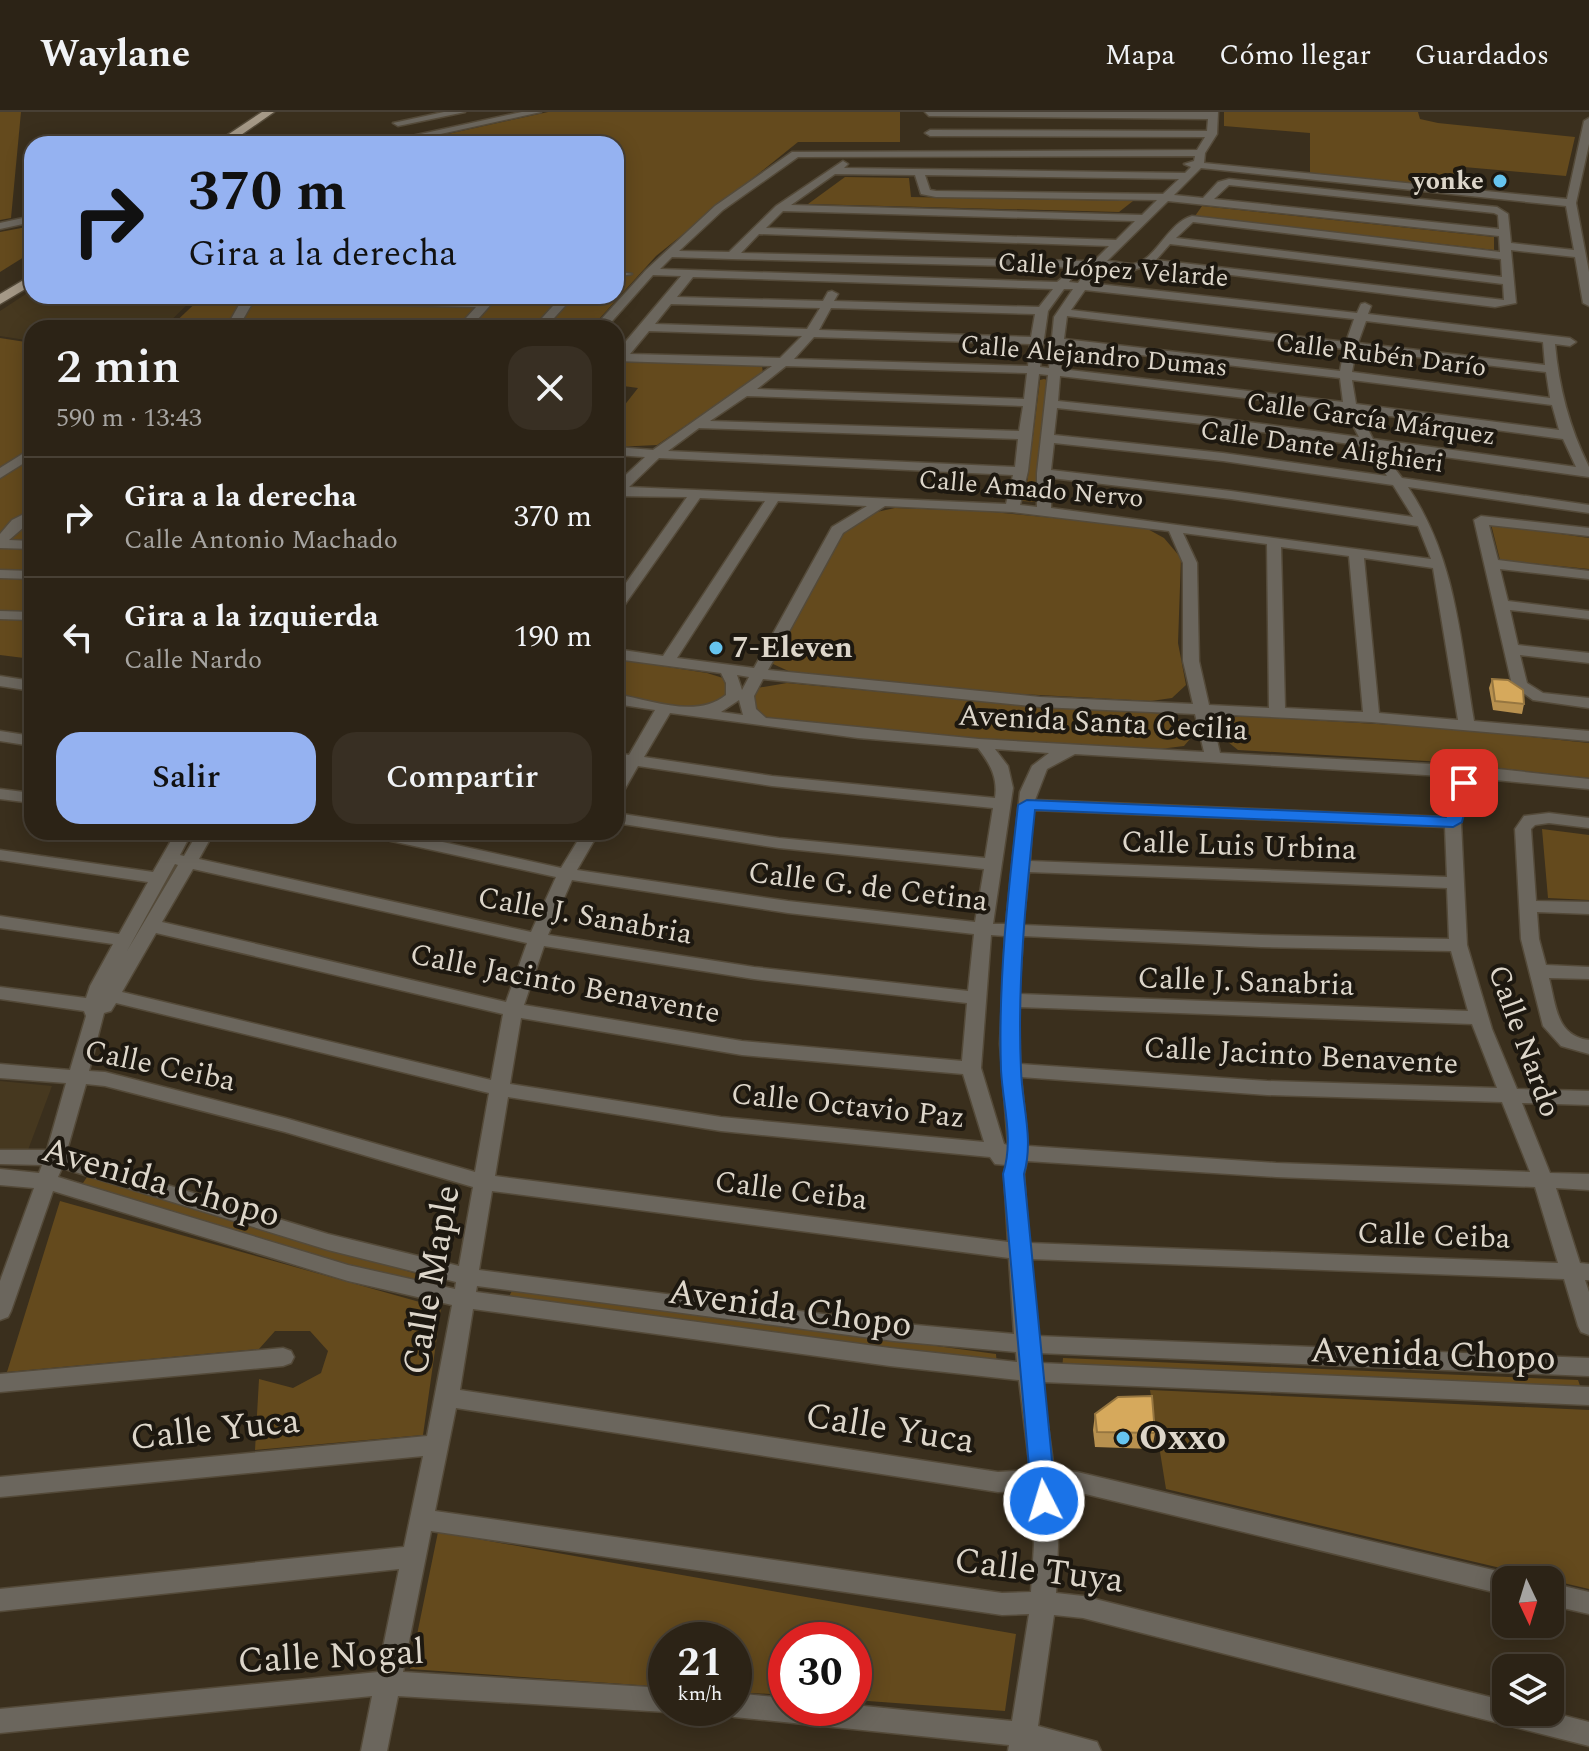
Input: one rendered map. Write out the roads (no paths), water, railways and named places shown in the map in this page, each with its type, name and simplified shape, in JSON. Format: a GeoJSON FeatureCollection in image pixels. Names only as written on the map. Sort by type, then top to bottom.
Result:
{"type":"FeatureCollection","features":[{"type":"Feature","properties":{"kind":"main road"},"geometry":{"type":"LineString","coordinates":[[232,136],[269,112]]}},
{"type":"Feature","properties":{"kind":"main road"},"geometry":{"type":"LineString","coordinates":[[248,136],[285,112]]}},
{"type":"Feature","properties":{"kind":"main road"},"geometry":{"type":"LineString","coordinates":[[0,289],[24,272]]}},
{"type":"Feature","properties":{"kind":"main road"},"geometry":{"type":"LineString","coordinates":[[0,300],[24,284]]}},
{"type":"Feature","properties":{"kind":"street"},"geometry":{"type":"LineString","coordinates":[[385,136],[413,112]]}},
{"type":"Feature","properties":{"kind":"street"},"geometry":{"type":"LineString","coordinates":[[398,123],[460,112]]}},
{"type":"Feature","properties":{"kind":"street"},"geometry":{"type":"LineString","coordinates":[[403,136],[536,112]]}},
{"type":"Feature","properties":{"kind":"street"},"geometry":{"type":"LineString","coordinates":[[929,152],[929,113],[1213,114],[1212,134],[1191,166],[1118,243],[1062,285],[1042,311],[1021,471],[1012,508]]}},
{"type":"Feature","properties":{"kind":"street"},"geometry":{"type":"LineString","coordinates":[[1588,127],[1587,145],[1571,203],[1589,303]]}},
{"type":"Feature","properties":{"kind":"street"},"geometry":{"type":"LineString","coordinates":[[930,133],[1212,134]]}},
{"type":"Feature","properties":{"kind":"street"},"geometry":{"type":"LineString","coordinates":[[731,256],[780,208],[861,152]]}},
{"type":"Feature","properties":{"kind":"street"},"geometry":{"type":"LineString","coordinates":[[624,301],[668,254],[719,208],[796,154],[929,152],[1191,166],[1571,203]]}},
{"type":"Feature","properties":{"kind":"street"},"geometry":{"type":"LineString","coordinates":[[833,171],[1191,166]]}},
{"type":"Feature","properties":{"kind":"street"},"geometry":{"type":"LineString","coordinates":[[919,172],[925,192],[936,194],[1159,197],[1206,201],[1504,244]]}},
{"type":"Feature","properties":{"kind":"street"},"geometry":{"type":"LineString","coordinates":[[668,254],[1090,263],[1134,267],[1148,262],[1501,305],[1510,303],[1503,214],[1491,208],[1236,182],[1222,184],[1206,201]]}},
{"type":"Feature","properties":{"kind":"street"},"geometry":{"type":"LineString","coordinates":[[1044,512],[1044,473],[1062,312],[1105,241],[1129,217],[1159,197]]}},
{"type":"Feature","properties":{"kind":"street"},"geometry":{"type":"LineString","coordinates":[[780,208],[1144,218]]}},
{"type":"Feature","properties":{"kind":"street"},"geometry":{"type":"LineString","coordinates":[[1148,262],[1188,220],[1580,251]]}},
{"type":"Feature","properties":{"kind":"street"},"geometry":{"type":"LineString","coordinates":[[0,226],[24,221]]}},
{"type":"Feature","properties":{"kind":"street"},"geometry":{"type":"LineString","coordinates":[[755,231],[1118,243]]}},
{"type":"Feature","properties":{"kind":"street"},"geometry":{"type":"LineString","coordinates":[[1167,240],[1506,281]]}},
{"type":"Feature","properties":{"kind":"street","name":"Calle López Velarde"},"geometry":{"type":"LineString","coordinates":[[650,272],[840,272],[1080,286],[1363,311],[1570,342]]}},
{"type":"Feature","properties":{"kind":"street"},"geometry":{"type":"LineString","coordinates":[[624,483],[653,455],[746,392],[784,362],[812,332],[829,304],[840,272]]}},
{"type":"Feature","properties":{"kind":"street"},"geometry":{"type":"LineString","coordinates":[[624,350],[690,273]]}},
{"type":"Feature","properties":{"kind":"street"},"geometry":{"type":"LineString","coordinates":[[668,300],[1042,311]]}},
{"type":"Feature","properties":{"kind":"street"},"geometry":{"type":"LineString","coordinates":[[470,320],[485,304]]}},
{"type":"Feature","properties":{"kind":"street"},"geometry":{"type":"LineString","coordinates":[[546,320],[561,304]]}},
{"type":"Feature","properties":{"kind":"street"},"geometry":{"type":"LineString","coordinates":[[607,320],[621,304]]}},
{"type":"Feature","properties":{"kind":"street"},"geometry":{"type":"LineString","coordinates":[[1363,311],[1351,345],[1346,374],[1350,406],[1367,442],[1398,482],[1423,523],[1440,565],[1467,725]]}},
{"type":"Feature","properties":{"kind":"street"},"geometry":{"type":"LineString","coordinates":[[1062,312],[1551,369]]}},
{"type":"Feature","properties":{"kind":"street"},"geometry":{"type":"LineString","coordinates":[[645,327],[1037,341]]}},
{"type":"Feature","properties":{"kind":"street"},"geometry":{"type":"LineString","coordinates":[[1549,340],[1555,402],[1565,435],[1587,472]]}},
{"type":"Feature","properties":{"kind":"street","name":"Calle Rubén Darío"},"geometry":{"type":"LineString","coordinates":[[1058,342],[1346,374],[1555,402]]}},
{"type":"Feature","properties":{"kind":"street","name":"Calle Alejandro Dumas"},"geometry":{"type":"LineString","coordinates":[[624,357],[1035,370],[1350,406],[1565,435]]}},
{"type":"Feature","properties":{"kind":"street"},"geometry":{"type":"LineString","coordinates":[[746,392],[1030,403]]}},
{"type":"Feature","properties":{"kind":"street","name":"Calle García Márquez"},"geometry":{"type":"LineString","coordinates":[[1052,404],[1587,472]]}},
{"type":"Feature","properties":{"kind":"street"},"geometry":{"type":"LineString","coordinates":[[696,424],[1024,435]]}},
{"type":"Feature","properties":{"kind":"street","name":"Calle Dante Alighieri"},"geometry":{"type":"LineString","coordinates":[[1048,438],[1223,457],[1589,509]]}},
{"type":"Feature","properties":{"kind":"street"},"geometry":{"type":"LineString","coordinates":[[624,452],[1021,471]]}},
{"type":"Feature","properties":{"kind":"street"},"geometry":{"type":"LineString","coordinates":[[0,474],[24,458]]}},
{"type":"Feature","properties":{"kind":"street"},"geometry":{"type":"LineString","coordinates":[[0,489],[24,472]]}},
{"type":"Feature","properties":{"kind":"street"},"geometry":{"type":"LineString","coordinates":[[1044,473],[1231,495],[1423,523]]}},
{"type":"Feature","properties":{"kind":"street","name":"Calle Amado Nervo"},"geometry":{"type":"LineString","coordinates":[[624,491],[1012,508],[1174,527],[1440,565]]}},
{"type":"Feature","properties":{"kind":"street"},"geometry":{"type":"LineString","coordinates":[[624,596],[695,495]]}},
{"type":"Feature","properties":{"kind":"street"},"geometry":{"type":"LineString","coordinates":[[667,662],[773,499]]}},
{"type":"Feature","properties":{"kind":"street"},"geometry":{"type":"LineString","coordinates":[[762,722],[748,711],[745,702],[805,584],[837,530],[883,502]]}},
{"type":"Feature","properties":{"kind":"street"},"geometry":{"type":"LineString","coordinates":[[0,543],[24,519]]}},
{"type":"Feature","properties":{"kind":"street"},"geometry":{"type":"LineString","coordinates":[[1589,532],[1481,520],[1520,685],[1528,692],[1547,698],[1589,703]]}},
{"type":"Feature","properties":{"kind":"street"},"geometry":{"type":"LineString","coordinates":[[1174,527],[1190,563],[1188,638],[1213,756]]}},
{"type":"Feature","properties":{"kind":"street"},"geometry":{"type":"LineString","coordinates":[[1274,541],[1277,712]]}},
{"type":"Feature","properties":{"kind":"street"},"geometry":{"type":"LineString","coordinates":[[0,543],[24,544]]}},
{"type":"Feature","properties":{"kind":"street"},"geometry":{"type":"LineString","coordinates":[[1356,553],[1371,717]]}},
{"type":"Feature","properties":{"kind":"street"},"geometry":{"type":"LineString","coordinates":[[1491,564],[1589,575]]}},
{"type":"Feature","properties":{"kind":"street"},"geometry":{"type":"LineString","coordinates":[[0,574],[24,575]]}},
{"type":"Feature","properties":{"kind":"street"},"geometry":{"type":"LineString","coordinates":[[1501,605],[1589,615]]}},
{"type":"Feature","properties":{"kind":"street"},"geometry":{"type":"LineString","coordinates":[[0,615],[24,616]]}},
{"type":"Feature","properties":{"kind":"street"},"geometry":{"type":"LineString","coordinates":[[1510,649],[1589,658]]}},
{"type":"Feature","properties":{"kind":"street","name":"Avenida Santa Cecilia"},"geometry":{"type":"LineString","coordinates":[[624,655],[759,674],[1040,702],[1371,717],[1589,736]]}},
{"type":"Feature","properties":{"kind":"street"},"geometry":{"type":"LineString","coordinates":[[700,713],[722,706],[734,696],[734,683],[727,670]]}},
{"type":"Feature","properties":{"kind":"street"},"geometry":{"type":"LineString","coordinates":[[0,681],[24,685]]}},
{"type":"Feature","properties":{"kind":"street","name":"Avenida Santa Cecilia"},"geometry":{"type":"LineString","coordinates":[[624,701],[820,731],[984,746],[1470,771],[1589,784]]}},
{"type":"Feature","properties":{"kind":"street"},"geometry":{"type":"LineString","coordinates":[[624,760],[664,709]]}},
{"type":"Feature","properties":{"kind":"street"},"geometry":{"type":"LineString","coordinates":[[0,736],[24,740]]}},
{"type":"Feature","properties":{"kind":"street"},"geometry":{"type":"LineString","coordinates":[[984,746],[994,756],[1004,777],[975,998],[971,1068],[996,1150]]}},
{"type":"Feature","properties":{"kind":"street"},"geometry":{"type":"LineString","coordinates":[[1021,1742],[1043,1603],[1046,1545],[1043,1479],[1026,1344],[1019,1251],[1011,1070],[1013,932],[1033,777],[1049,758],[1069,751]]}},
{"type":"Feature","properties":{"kind":"street"},"geometry":{"type":"LineString","coordinates":[[624,760],[785,782],[1002,804]]}},
{"type":"Feature","properties":{"kind":"street","name":"Calle Nardo"},"geometry":{"type":"LineString","coordinates":[[1470,771],[1458,796],[1453,822],[1458,945],[1479,1018],[1580,1272],[1589,1326]]}},
{"type":"Feature","properties":{"kind":"street"},"geometry":{"type":"LineString","coordinates":[[0,794],[24,797]]}},
{"type":"Feature","properties":{"kind":"street"},"geometry":{"type":"LineString","coordinates":[[1027,805],[1453,822]]}},
{"type":"Feature","properties":{"kind":"street"},"geometry":{"type":"LineString","coordinates":[[1589,823],[1549,818],[1530,820],[1525,825],[1523,840],[1527,906],[1537,971],[1558,1036],[1569,1044],[1589,1047]]}},
{"type":"Feature","properties":{"kind":"street"},"geometry":{"type":"LineString","coordinates":[[624,819],[779,843],[992,864]]}},
{"type":"Feature","properties":{"kind":"street"},"geometry":{"type":"LineString","coordinates":[[101,1007],[99,986],[180,840]]}},
{"type":"Feature","properties":{"kind":"street"},"geometry":{"type":"LineString","coordinates":[[0,1311],[6,1273],[55,1158],[101,1007],[153,926],[202,840]]}},
{"type":"Feature","properties":{"kind":"street","name":"Calle G. de Cetina"},"geometry":{"type":"LineString","coordinates":[[410,840],[566,874],[788,907],[983,929],[1458,945]]}},
{"type":"Feature","properties":{"kind":"street","name":"Calle Maple"},"geometry":{"type":"LineString","coordinates":[[374,1751],[447,1397],[513,1010],[537,939],[566,874],[586,840]]}},
{"type":"Feature","properties":{"kind":"street"},"geometry":{"type":"LineString","coordinates":[[0,855],[159,878]]}},
{"type":"Feature","properties":{"kind":"street","name":"Calle J. Sanabria"},"geometry":{"type":"LineString","coordinates":[[170,858],[537,939],[754,973],[975,998]]}},
{"type":"Feature","properties":{"kind":"street","name":"Calle Luis Urbina"},"geometry":{"type":"LineString","coordinates":[[1020,866],[1455,883]]}},
{"type":"Feature","properties":{"kind":"street"},"geometry":{"type":"LineString","coordinates":[[1527,906],[1589,908]]}},
{"type":"Feature","properties":{"kind":"street"},"geometry":{"type":"LineString","coordinates":[[0,922],[123,940]]}},
{"type":"Feature","properties":{"kind":"street","name":"Calle Jacinto Benavente"},"geometry":{"type":"LineString","coordinates":[[153,926],[513,1010],[742,1048],[971,1068]]}},
{"type":"Feature","properties":{"kind":"street"},"geometry":{"type":"LineString","coordinates":[[1537,971],[1589,973]]}},
{"type":"Feature","properties":{"kind":"street","name":"Calle Octavio Paz"},"geometry":{"type":"LineString","coordinates":[[0,993],[101,1007],[499,1089],[721,1124],[996,1150],[1017,1164],[1589,1182]]}},
{"type":"Feature","properties":{"kind":"street","name":"Calle J. Sanabria"},"geometry":{"type":"LineString","coordinates":[[1010,1000],[1479,1018]]}},
{"type":"Feature","properties":{"kind":"street","name":"Calle Jacinto Benavente"},"geometry":{"type":"LineString","coordinates":[[1011,1070],[1267,1088],[1589,1098]]}},
{"type":"Feature","properties":{"kind":"street","name":"Calle Ceiba"},"geometry":{"type":"LineString","coordinates":[[0,1071],[105,1079],[285,1125],[483,1182],[1019,1251],[1580,1272]]}},
{"type":"Feature","properties":{"kind":"street","name":"Avenida Chopo"},"geometry":{"type":"LineString","coordinates":[[0,1157],[55,1158],[466,1288],[890,1357],[1030,1372],[1589,1396]]}},
{"type":"Feature","properties":{"kind":"street","name":"Avenida Chopo"},"geometry":{"type":"LineString","coordinates":[[0,1177],[47,1180],[313,1262],[431,1294],[466,1288],[1026,1344],[1589,1367]]}},
{"type":"Feature","properties":{"kind":"street"},"geometry":{"type":"LineString","coordinates":[[0,1383],[283,1357]]}},
{"type":"Feature","properties":{"kind":"street","name":"Calle Yuca"},"geometry":{"type":"LineString","coordinates":[[447,1397],[998,1482],[1043,1479],[1077,1482],[1492,1581]]}},
{"type":"Feature","properties":{"kind":"street","name":"Calle Yuca"},"geometry":{"type":"LineString","coordinates":[[0,1487],[437,1445]]}},
{"type":"Feature","properties":{"kind":"street","name":"Calle Tuya"},"geometry":{"type":"LineString","coordinates":[[423,1520],[1002,1604],[1043,1603],[1083,1607],[1589,1734]]}},
{"type":"Feature","properties":{"kind":"street"},"geometry":{"type":"LineString","coordinates":[[0,1600],[414,1557]]}},
{"type":"Feature","properties":{"kind":"street"},"geometry":{"type":"LineString","coordinates":[[1564,1597],[1589,1603]]}},
{"type":"Feature","properties":{"kind":"street","name":"Calle Nogal"},"geometry":{"type":"LineString","coordinates":[[0,1721],[386,1683],[648,1699]]}},
{"type":"Feature","properties":{"kind":"street"},"geometry":{"type":"LineString","coordinates":[[752,1707],[1088,1751]]}},
{"type":"Feature","properties":{"kind":"place","name":"yonke"},"geometry":{"type":"Point","coordinates":[1500,181]}},
{"type":"Feature","properties":{"kind":"place","name":"7-Eleven"},"geometry":{"type":"Point","coordinates":[716,648]}},
{"type":"Feature","properties":{"kind":"place","name":"Oxxo"},"geometry":{"type":"Point","coordinates":[1123,1438]}}]}
